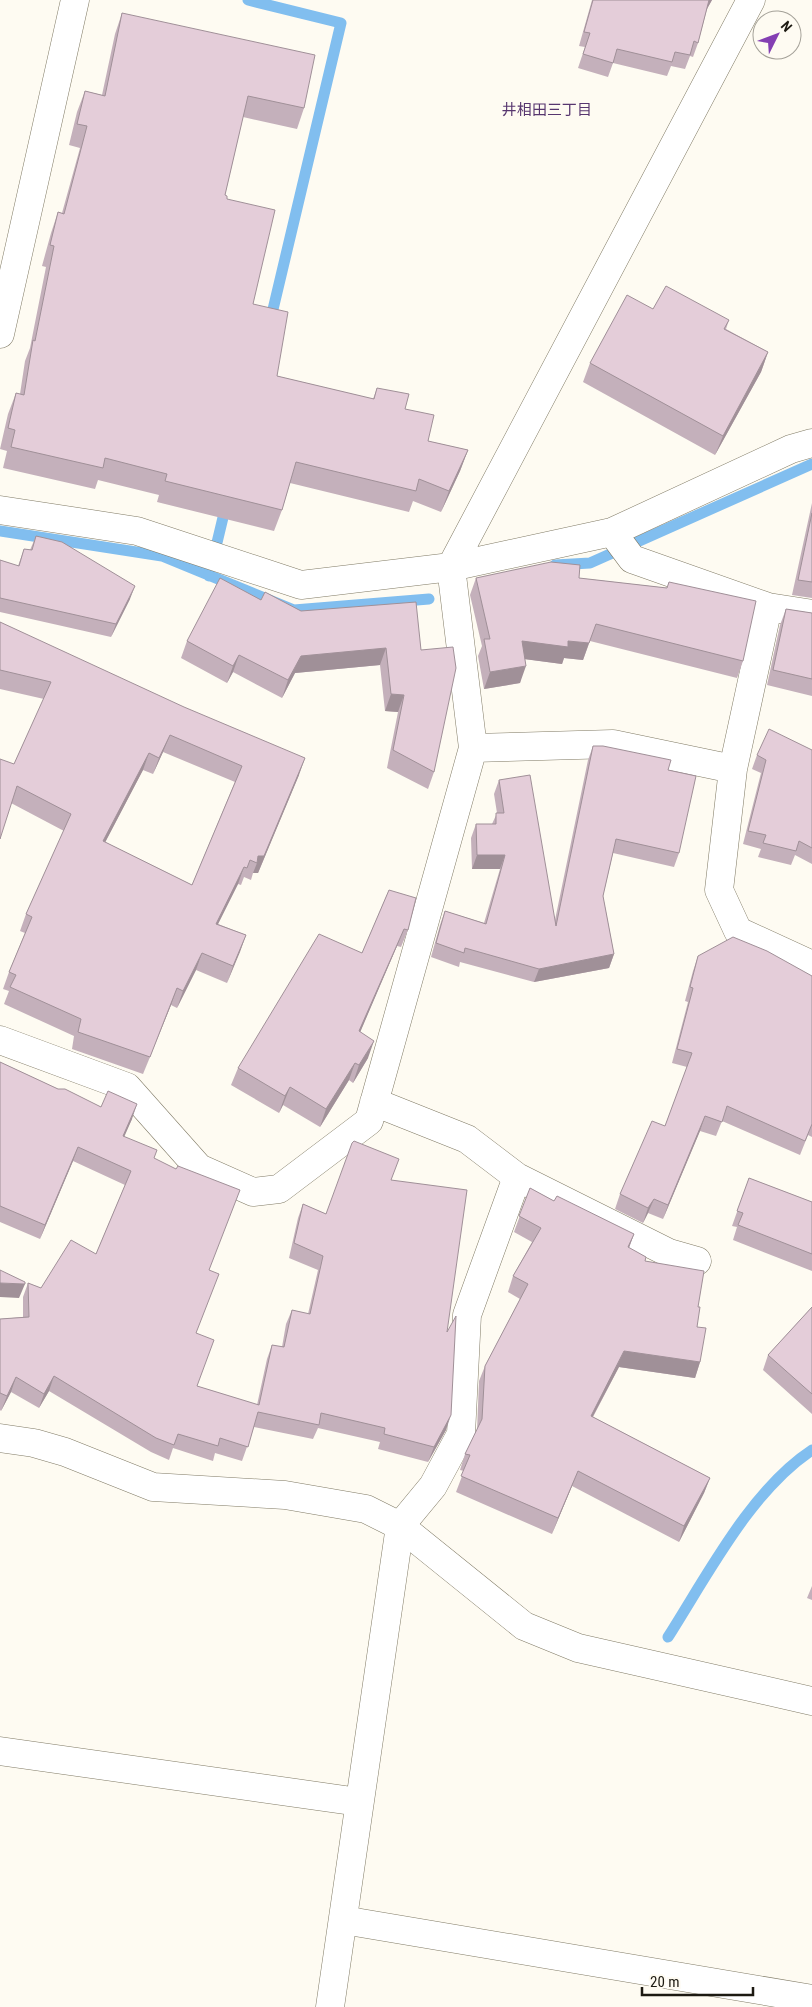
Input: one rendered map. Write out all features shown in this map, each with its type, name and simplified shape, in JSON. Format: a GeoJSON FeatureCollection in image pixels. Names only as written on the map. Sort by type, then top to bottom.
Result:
{"type":"FeatureCollection","features":[{"type":"Feature","properties":{"kind":"street"},"geometry":{"type":"LineString","coordinates":[[0,334],[75,0]]}},
{"type":"Feature","properties":{"kind":"street"},"geometry":{"type":"LineString","coordinates":[[0,1040],[127,1087],[199,1168],[253,1192],[279,1189],[369,1121],[473,748],[451,567],[751,0]]}},
{"type":"Feature","properties":{"kind":"street"},"geometry":{"type":"LineString","coordinates":[[0,510],[137,531],[301,585],[451,567],[612,532],[791,449],[812,443]]}},
{"type":"Feature","properties":{"kind":"street"},"geometry":{"type":"LineString","coordinates":[[612,532],[632,559],[768,607],[812,614]]}},
{"type":"Feature","properties":{"kind":"street"},"geometry":{"type":"LineString","coordinates":[[768,607],[733,769],[719,890],[738,931],[812,965]]}},
{"type":"Feature","properties":{"kind":"street"},"geometry":{"type":"LineString","coordinates":[[473,748],[613,744],[733,769]]}},
{"type":"Feature","properties":{"kind":"street"},"geometry":{"type":"LineString","coordinates":[[374,1102],[467,1139],[517,1177],[669,1253],[698,1262]]}},
{"type":"Feature","properties":{"kind":"street"},"geometry":{"type":"LineString","coordinates":[[330,2007],[400,1526],[433,1486],[460,1434],[467,1316],[517,1177]]}},
{"type":"Feature","properties":{"kind":"street"},"geometry":{"type":"LineString","coordinates":[[0,1438],[34,1443],[65,1452],[153,1487],[285,1495],[366,1509],[400,1526],[524,1626],[578,1648],[812,1701]]}},
{"type":"Feature","properties":{"kind":"street"},"geometry":{"type":"LineString","coordinates":[[0,1751],[359,1802]]}},
{"type":"Feature","properties":{"kind":"street"},"geometry":{"type":"LineString","coordinates":[[343,1920],[812,1999]]}},
{"type":"Feature","properties":{"kind":"building"},"geometry":{"type":"Polygon","coordinates":[[[593,0],[709,0],[698,43],[694,41],[690,55],[675,52],[672,62],[617,49],[613,63],[583,54],[590,33],[584,32],[593,0]]]}},
{"type":"Feature","properties":{"kind":"building"},"geometry":{"type":"Polygon","coordinates":[[[122,13],[315,55],[304,108],[248,96],[225,195],[227,199],[275,210],[253,304],[288,312],[277,376],[374,399],[377,388],[409,394],[405,409],[434,415],[428,441],[468,450],[449,491],[419,479],[416,491],[296,462],[282,510],[165,481],[167,474],[105,458],[103,468],[11,447],[15,430],[8,428],[16,393],[24,395],[33,340],[35,341],[54,246],[50,245],[58,212],[64,214],[87,126],[77,124],[85,91],[105,96],[122,13]]]}},
{"type":"Feature","properties":{"kind":"building"},"geometry":{"type":"Polygon","coordinates":[[[666,286],[729,320],[724,329],[768,352],[723,436],[590,363],[627,295],[653,309],[666,286]]]}},
{"type":"Feature","properties":{"kind":"building"},"geometry":{"type":"Polygon","coordinates":[[[812,513],[812,582],[798,580],[812,513]]]}},
{"type":"Feature","properties":{"kind":"building"},"geometry":{"type":"Polygon","coordinates":[[[36,536],[62,542],[135,586],[116,624],[0,598],[0,560],[19,566],[24,549],[32,550],[36,536]]]}},
{"type":"Feature","properties":{"kind":"building"},"geometry":{"type":"Polygon","coordinates":[[[551,562],[580,565],[579,578],[667,588],[669,582],[756,601],[743,661],[596,624],[589,643],[568,641],[568,647],[522,641],[526,666],[490,672],[484,639],[490,639],[476,578],[551,562]]]}},
{"type":"Feature","properties":{"kind":"building"},"geometry":{"type":"Polygon","coordinates":[[[220,578],[261,600],[265,592],[301,611],[416,602],[421,650],[453,647],[456,668],[434,772],[393,750],[404,695],[391,694],[386,648],[301,656],[288,680],[239,655],[233,666],[187,641],[220,578]]]}},
{"type":"Feature","properties":{"kind":"building"},"geometry":{"type":"Polygon","coordinates":[[[786,609],[812,613],[812,679],[773,670],[786,609]]]}},
{"type":"Feature","properties":{"kind":"building"},"geometry":{"type":"Polygon","coordinates":[[[0,622],[184,707],[305,758],[264,856],[258,856],[257,863],[250,860],[247,868],[244,867],[216,924],[246,935],[233,966],[202,953],[183,991],[177,988],[150,1057],[78,1032],[81,1019],[10,987],[16,975],[9,972],[32,917],[26,914],[71,814],[17,786],[0,839],[0,759],[14,764],[51,682],[0,670],[0,622]],[[170,735],[159,758],[149,753],[103,841],[192,885],[242,766],[170,735]]]}},
{"type":"Feature","properties":{"kind":"building"},"geometry":{"type":"Polygon","coordinates":[[[769,729],[812,750],[812,848],[799,841],[796,851],[763,843],[766,835],[748,831],[766,760],[757,755],[769,729]]]}},
{"type":"Feature","properties":{"kind":"building"},"geometry":{"type":"Polygon","coordinates":[[[593,746],[603,746],[671,760],[668,770],[696,776],[679,853],[616,839],[603,896],[614,954],[539,969],[465,948],[464,953],[436,943],[445,911],[486,924],[505,855],[477,855],[476,824],[496,824],[496,813],[504,813],[499,780],[530,775],[556,926],[593,746]]]}},
{"type":"Feature","properties":{"kind":"building"},"geometry":{"type":"Polygon","coordinates":[[[389,890],[416,898],[408,930],[404,929],[359,1031],[374,1041],[359,1065],[355,1063],[326,1109],[290,1087],[285,1096],[238,1068],[319,934],[362,953],[389,890]]]}},
{"type":"Feature","properties":{"kind":"building"},"geometry":{"type":"Polygon","coordinates":[[[733,937],[767,951],[812,976],[812,1124],[805,1141],[727,1106],[722,1122],[705,1116],[668,1205],[654,1199],[648,1208],[620,1194],[652,1121],[665,1126],[692,1053],[677,1049],[693,988],[690,987],[698,956],[733,937]]]}},
{"type":"Feature","properties":{"kind":"building"},"geometry":{"type":"Polygon","coordinates":[[[0,1062],[58,1089],[65,1089],[101,1107],[108,1091],[137,1104],[123,1136],[157,1150],[154,1158],[176,1169],[178,1166],[240,1190],[209,1270],[219,1274],[196,1333],[214,1340],[197,1386],[259,1405],[272,1345],[284,1347],[292,1310],[310,1314],[323,1256],[294,1243],[303,1204],[326,1214],[352,1143],[354,1141],[399,1159],[391,1180],[467,1190],[447,1332],[456,1316],[451,1415],[434,1447],[384,1434],[385,1428],[321,1413],[319,1425],[258,1412],[248,1447],[220,1438],[218,1446],[178,1434],[174,1445],[156,1438],[54,1376],[44,1394],[16,1377],[7,1396],[0,1393],[0,1319],[29,1317],[28,1283],[41,1288],[71,1240],[96,1254],[131,1171],[78,1147],[45,1225],[0,1206],[0,1062]]]}},
{"type":"Feature","properties":{"kind":"building"},"geometry":{"type":"Polygon","coordinates":[[[749,1178],[812,1202],[812,1254],[738,1225],[743,1213],[737,1211],[749,1178]]]}},
{"type":"Feature","properties":{"kind":"building"},"geometry":{"type":"Polygon","coordinates":[[[530,1188],[554,1201],[557,1196],[634,1234],[628,1247],[646,1257],[645,1261],[704,1271],[697,1327],[706,1328],[700,1362],[624,1351],[591,1416],[710,1478],[684,1526],[578,1471],[558,1518],[461,1476],[470,1455],[465,1454],[482,1419],[485,1366],[528,1284],[513,1276],[541,1228],[519,1216],[530,1188]]]}},
{"type":"Feature","properties":{"kind":"building"},"geometry":{"type":"Polygon","coordinates":[[[0,1270],[25,1282],[25,1284],[0,1283],[0,1270]]]}},
{"type":"Feature","properties":{"kind":"building"},"geometry":{"type":"Polygon","coordinates":[[[812,1307],[812,1394],[768,1355],[812,1307]]]}},
{"type":"Feature","properties":{"kind":"waterway"},"geometry":{"type":"LineString","coordinates":[[248,0],[341,23],[270,322]]}},
{"type":"Feature","properties":{"kind":"waterway"},"geometry":{"type":"LineString","coordinates":[[555,565],[590,563],[812,464]]}},
{"type":"Feature","properties":{"kind":"waterway"},"geometry":{"type":"LineString","coordinates":[[209,576],[226,505]]}},
{"type":"Feature","properties":{"kind":"waterway"},"geometry":{"type":"LineString","coordinates":[[0,531],[162,556],[294,610],[429,599]]}},
{"type":"Feature","properties":{"kind":"waterway"},"geometry":{"type":"LineString","coordinates":[[668,1637],[715,1562],[750,1511],[790,1467],[812,1450]]}},
{"type":"Feature","properties":{"kind":"district","name":"井相田三丁目"},"geometry":{"type":"Point","coordinates":[547,110]}}]}
